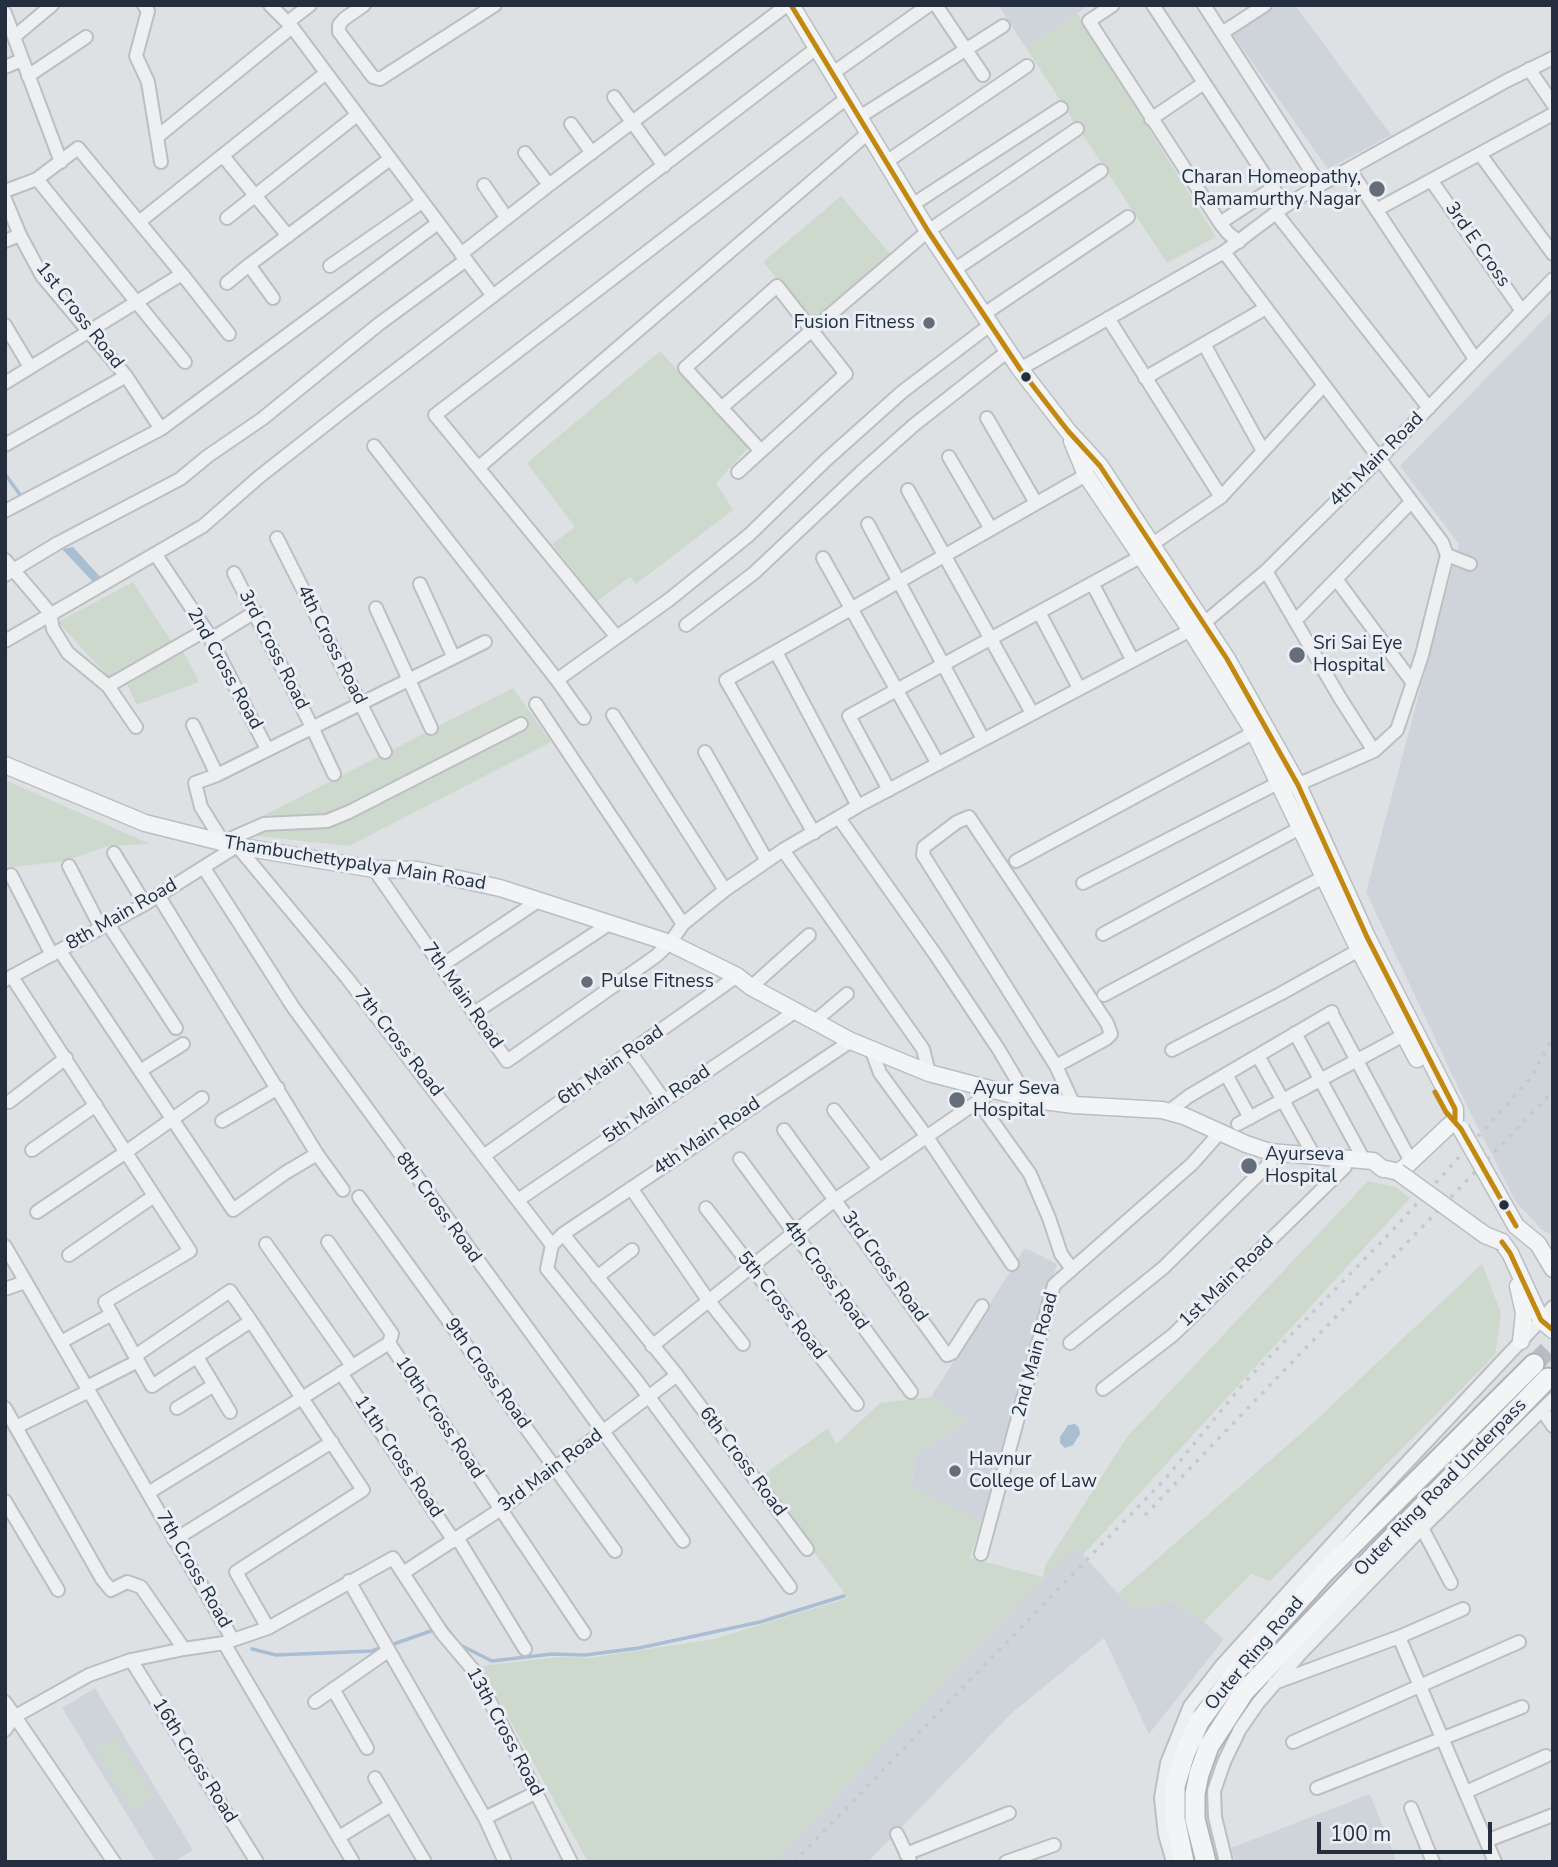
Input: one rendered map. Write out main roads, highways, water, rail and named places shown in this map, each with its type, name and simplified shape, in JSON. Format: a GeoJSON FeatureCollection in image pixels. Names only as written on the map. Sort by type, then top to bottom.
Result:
{"type":"FeatureCollection","features":[{"type":"Feature","properties":{"kind":"highway","name":"Outer Ring Road Underpass"},"geometry":{"type":"LineString","coordinates":[[1325,1572],[1534,1364]]}},
{"type":"Feature","properties":{"kind":"highway","name":"Outer Ring Road Underpass"},"geometry":{"type":"LineString","coordinates":[[1339,1603],[1548,1378]]}},
{"type":"Feature","properties":{"kind":"highway","name":"Outer Ring Road"},"geometry":{"type":"LineString","coordinates":[[1184,1862],[1175,1819],[1175,1786],[1185,1753],[1199,1722],[1237,1670],[1325,1572]]}},
{"type":"Feature","properties":{"kind":"highway","name":"Outer Ring Road"},"geometry":{"type":"LineString","coordinates":[[1206,1862],[1195,1819],[1195,1794],[1209,1746],[1244,1692],[1339,1603]]}},
{"type":"Feature","properties":{"kind":"main road"},"geometry":{"type":"LineString","coordinates":[[789,5],[818,47],[867,134],[928,231],[1020,369],[1068,431],[1100,466],[1146,550]]}},
{"type":"Feature","properties":{"kind":"main road"},"geometry":{"type":"LineString","coordinates":[[1068,431],[1086,475],[1146,550],[1197,626],[1260,729],[1330,874],[1359,950],[1404,1035],[1446,1112],[1516,1226],[1548,1254],[1553,1269]]}},
{"type":"Feature","properties":{"kind":"main road","name":"Thambuchettypalya Main Road"},"geometry":{"type":"LineString","coordinates":[[5,765],[145,823],[230,844],[373,869],[417,870],[500,888],[670,943],[737,976],[751,987],[851,1041],[929,1073],[1028,1099],[1137,1110],[1142,1107],[1168,1112],[1270,1152],[1373,1161],[1391,1170]]}},
{"type":"Feature","properties":{"kind":"main road"},"geometry":{"type":"LineString","coordinates":[[1287,786],[1300,828],[1367,937],[1455,1109],[1454,1125],[1391,1170]]}},
{"type":"Feature","properties":{"kind":"main road","name":"Thambuchettypalya Main Road"},"geometry":{"type":"LineString","coordinates":[[1137,1110],[1143,1115],[1179,1122],[1272,1161],[1391,1170]]}},
{"type":"Feature","properties":{"kind":"main road"},"geometry":{"type":"LineString","coordinates":[[1391,1170],[1438,1129],[1454,1125]]}},
{"type":"Feature","properties":{"kind":"main road"},"geometry":{"type":"LineString","coordinates":[[1391,1170],[1506,1247],[1547,1325]]}},
{"type":"Feature","properties":{"kind":"main road"},"geometry":{"type":"LineString","coordinates":[[1506,1247],[1524,1313],[1521,1341]]}},
{"type":"Feature","properties":{"kind":"water"},"geometry":{"type":"Polygon","coordinates":[[[73,547],[103,580],[95,584],[62,549],[73,547]]]}},
{"type":"Feature","properties":{"kind":"water"},"geometry":{"type":"Polygon","coordinates":[[[1075,1424],[1080,1434],[1073,1445],[1065,1448],[1060,1443],[1060,1437],[1068,1425],[1075,1424]]]}},
{"type":"Feature","properties":{"kind":"waterway"},"geometry":{"type":"LineString","coordinates":[[5,474],[23,499]]}},
{"type":"Feature","properties":{"kind":"waterway"},"geometry":{"type":"LineString","coordinates":[[458,1644],[492,1661],[552,1654],[585,1655],[639,1648],[760,1622],[844,1596]]}},
{"type":"Feature","properties":{"kind":"waterway"},"geometry":{"type":"LineString","coordinates":[[391,1645],[445,1626],[452,1635]]}},
{"type":"Feature","properties":{"kind":"waterway"},"geometry":{"type":"LineString","coordinates":[[252,1649],[276,1655],[372,1651],[383,1647]]}},
{"type":"Feature","properties":{"kind":"tunnel"},"geometry":{"type":"LineString","coordinates":[[1534,1364],[1553,1345]]}},
{"type":"Feature","properties":{"kind":"railway"},"geometry":{"type":"LineString","coordinates":[[794,1862],[1166,1478],[1243,1384],[1391,1232],[1531,1078],[1553,1037]]}},
{"type":"Feature","properties":{"kind":"railway"},"geometry":{"type":"LineString","coordinates":[[1145,1515],[1553,1091]]}},
{"type":"Feature","properties":{"kind":"place","name":"Charan Homeopathy, Ramamurthy Nagar"},"geometry":{"type":"Point","coordinates":[1377,189]}},
{"type":"Feature","properties":{"kind":"place","name":"Fusion Fitness"},"geometry":{"type":"Point","coordinates":[929,323]}},
{"type":"Feature","properties":{"kind":"place","name":"Sri Sai Eye Hospital"},"geometry":{"type":"Point","coordinates":[1297,655]}},
{"type":"Feature","properties":{"kind":"place","name":"Pulse Fitness"},"geometry":{"type":"Point","coordinates":[587,982]}},
{"type":"Feature","properties":{"kind":"place","name":"Ayur Seva Hospital"},"geometry":{"type":"Point","coordinates":[957,1100]}},
{"type":"Feature","properties":{"kind":"place","name":"Ayurseva Hospital"},"geometry":{"type":"Point","coordinates":[1249,1166]}},
{"type":"Feature","properties":{"kind":"place","name":"Havnur College of Law"},"geometry":{"type":"Point","coordinates":[955,1471]}}]}
